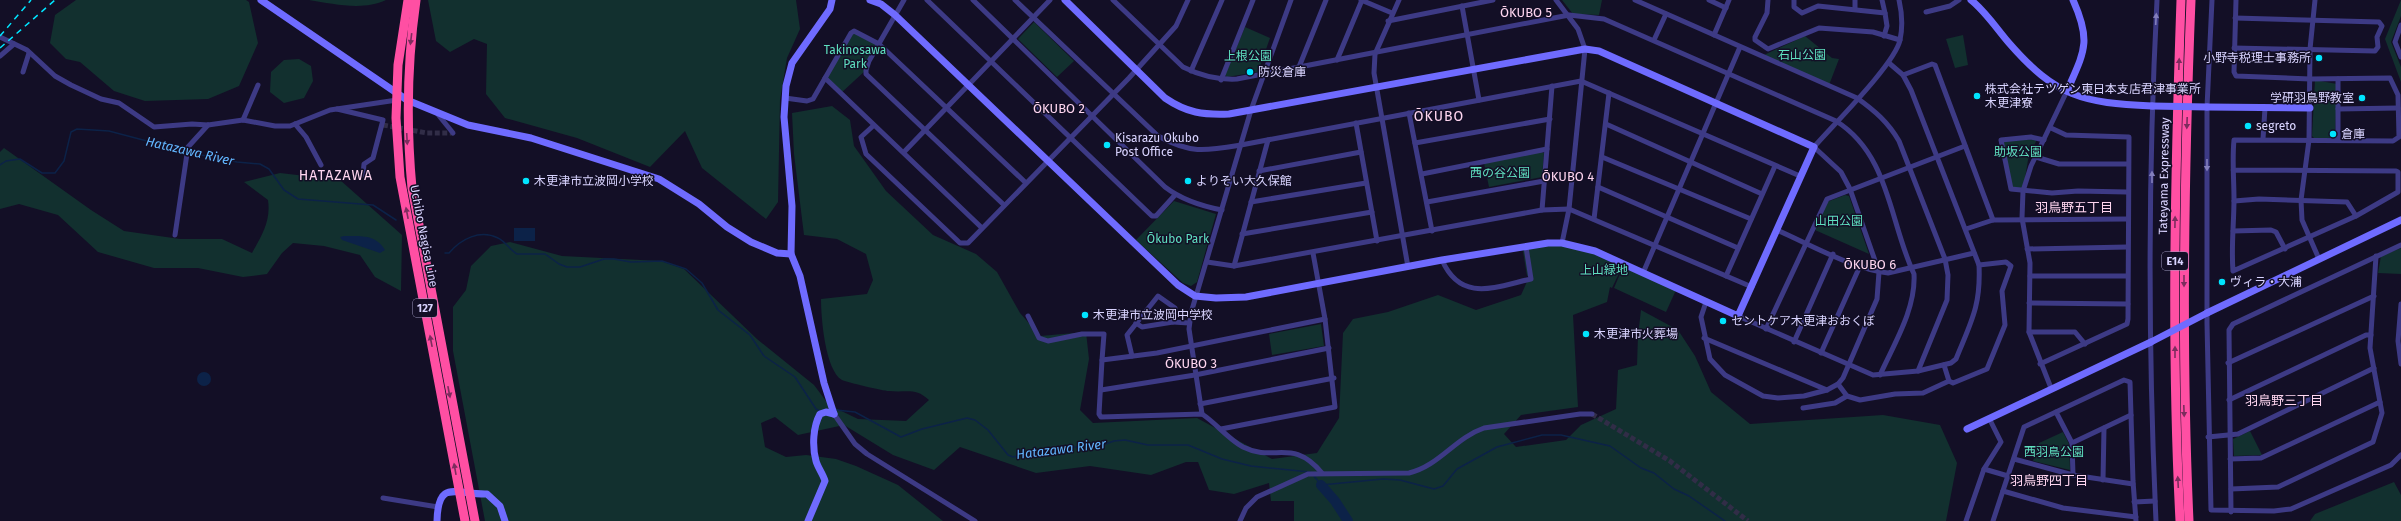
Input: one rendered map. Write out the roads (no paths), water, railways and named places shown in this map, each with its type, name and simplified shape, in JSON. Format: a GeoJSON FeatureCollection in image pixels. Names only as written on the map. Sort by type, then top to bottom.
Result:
{"type":"FeatureCollection","features":[{"type":"Feature","properties":{"kind":"highway","name":"Uchibo Nagisa Line"},"geometry":{"type":"LineString","coordinates":[[408,0],[398,65],[412,188],[475,521]]}},
{"type":"Feature","properties":{"kind":"highway","name":"Uchibo Nagisa Line"},"geometry":{"type":"LineString","coordinates":[[416,0],[408,62],[396,118],[400,177],[465,521]]}},
{"type":"Feature","properties":{"kind":"highway","name":"Tateyama Expressway"},"geometry":{"type":"LineString","coordinates":[[2180,521],[2174,401],[2175,269],[2181,0]]}},
{"type":"Feature","properties":{"kind":"highway","name":"Tateyama Expressway"},"geometry":{"type":"LineString","coordinates":[[2189,521],[2184,399],[2184,236],[2191,0]]}},
{"type":"Feature","properties":{"kind":"street"},"geometry":{"type":"LineString","coordinates":[[261,0],[401,98],[468,125],[531,138],[653,176],[699,204],[727,227],[751,242],[777,253],[791,254]]}},
{"type":"Feature","properties":{"kind":"street"},"geometry":{"type":"LineString","coordinates":[[832,0],[830,9],[792,63],[785,98],[785,138],[792,206],[791,254],[800,276],[824,383],[834,414],[855,444],[867,454],[975,521]]}},
{"type":"Feature","properties":{"kind":"street"},"geometry":{"type":"LineString","coordinates":[[870,0],[881,4],[895,15],[1178,285],[1195,296],[1216,298],[1246,297],[1442,260],[1562,243],[1595,252],[1860,371],[1880,375],[1918,371],[1951,364],[1956,359],[1978,305],[1980,289],[1978,265],[1966,229],[1938,157],[1903,75],[1889,63]]}},
{"type":"Feature","properties":{"kind":"street"},"geometry":{"type":"LineString","coordinates":[[904,0],[879,44],[866,70],[866,74],[1004,205]]}},
{"type":"Feature","properties":{"kind":"street"},"geometry":{"type":"LineString","coordinates":[[927,0],[1152,216],[1156,216],[1175,195]]}},
{"type":"Feature","properties":{"kind":"street"},"geometry":{"type":"LineString","coordinates":[[973,0],[1091,116],[1175,195],[1198,205],[1222,210]]}},
{"type":"Feature","properties":{"kind":"street"},"geometry":{"type":"LineString","coordinates":[[1015,0],[1158,136],[1177,146],[1192,150],[1241,145],[1581,81],[1800,176]]}},
{"type":"Feature","properties":{"kind":"street"},"geometry":{"type":"LineString","coordinates":[[904,152],[926,131],[968,84],[1013,40],[1050,0]]}},
{"type":"Feature","properties":{"kind":"street"},"geometry":{"type":"LineString","coordinates":[[1065,0],[1136,71],[1165,98],[1183,110],[1210,114],[1251,110],[1376,85],[1585,49],[1600,51],[1814,147],[1841,172],[1850,189],[1879,272],[1877,299],[1849,365],[1838,384],[1827,390],[1804,396],[1778,398],[1763,396],[1719,371],[1710,359],[1704,338],[1701,317],[1706,302]]}},
{"type":"Feature","properties":{"kind":"street"},"geometry":{"type":"LineString","coordinates":[[1113,0],[1183,67],[1191,71],[1222,80],[1375,54],[1569,15],[1604,19],[1836,122],[1852,131],[1864,145],[1875,162],[1914,274],[1915,286],[1911,302],[1880,375]]}},
{"type":"Feature","properties":{"kind":"street"},"geometry":{"type":"LineString","coordinates":[[873,126],[861,137],[866,154],[960,243],[968,243],[1136,71],[1176,26],[1188,0]]}},
{"type":"Feature","properties":{"kind":"street"},"geometry":{"type":"LineString","coordinates":[[1191,71],[1222,0]]}},
{"type":"Feature","properties":{"kind":"street"},"geometry":{"type":"LineString","coordinates":[[1222,80],[1253,0]]}},
{"type":"Feature","properties":{"kind":"street"},"geometry":{"type":"LineString","coordinates":[[1202,414],[1195,375],[1189,323],[1195,296],[1207,262],[1251,110],[1263,74],[1292,0]]}},
{"type":"Feature","properties":{"kind":"street"},"geometry":{"type":"LineString","coordinates":[[1299,67],[1326,0]]}},
{"type":"Feature","properties":{"kind":"street"},"geometry":{"type":"LineString","coordinates":[[1337,60],[1362,0],[1392,13]]}},
{"type":"Feature","properties":{"kind":"street"},"geometry":{"type":"LineString","coordinates":[[1399,0],[1388,21],[1375,54],[1376,85],[1408,267]]}},
{"type":"Feature","properties":{"kind":"street"},"geometry":{"type":"LineString","coordinates":[[1388,21],[1494,0]]}},
{"type":"Feature","properties":{"kind":"street"},"geometry":{"type":"LineString","coordinates":[[1556,0],[1569,15],[1578,29],[1585,49],[1569,209],[1562,243]]}},
{"type":"Feature","properties":{"kind":"street"},"geometry":{"type":"LineString","coordinates":[[1635,0],[1857,98],[1882,116],[1890,126],[1899,141],[1945,259],[1948,275],[1947,300],[1918,371]]}},
{"type":"Feature","properties":{"kind":"street"},"geometry":{"type":"LineString","coordinates":[[1709,0],[1726,8]]}},
{"type":"Feature","properties":{"kind":"street"},"geometry":{"type":"LineString","coordinates":[[1714,36],[1729,0]]}},
{"type":"Feature","properties":{"kind":"street"},"geometry":{"type":"LineString","coordinates":[[1768,0],[1768,13],[1755,37],[1755,40],[1768,49],[1819,28],[1873,32],[1900,40]]}},
{"type":"Feature","properties":{"kind":"street"},"geometry":{"type":"LineString","coordinates":[[1794,0],[1794,7],[1802,13],[1818,6],[1884,13]]}},
{"type":"Feature","properties":{"kind":"street"},"geometry":{"type":"LineString","coordinates":[[1855,0],[1855,9]]}},
{"type":"Feature","properties":{"kind":"street"},"geometry":{"type":"LineString","coordinates":[[1882,0],[1886,26],[1884,36]]}},
{"type":"Feature","properties":{"kind":"street"},"geometry":{"type":"LineString","coordinates":[[1738,316],[1814,147],[1889,63],[1900,40],[1902,18],[1899,0]]}},
{"type":"Feature","properties":{"kind":"street"},"geometry":{"type":"LineString","coordinates":[[1926,12],[1950,6],[1959,0]]}},
{"type":"Feature","properties":{"kind":"street"},"geometry":{"type":"LineString","coordinates":[[1971,0],[2031,68],[2048,82],[2078,97],[2106,104],[2310,108]]}},
{"type":"Feature","properties":{"kind":"street"},"geometry":{"type":"LineString","coordinates":[[2051,388],[2040,364],[2029,332],[2030,276],[2028,249],[2022,218],[2024,191],[2036,157],[2051,128],[2083,54],[2086,40],[2082,20],[2073,0]]}},
{"type":"Feature","properties":{"kind":"street"},"geometry":{"type":"LineString","coordinates":[[2156,521],[2151,416],[2152,106],[2157,0]]}},
{"type":"Feature","properties":{"kind":"street"},"geometry":{"type":"LineString","coordinates":[[2212,0],[2207,107],[2208,437],[2211,510],[2231,512],[2291,509],[2390,465],[2400,458]]}},
{"type":"Feature","properties":{"kind":"street"},"geometry":{"type":"LineString","coordinates":[[2233,170],[2398,172],[2398,192],[2396,195],[2356,216],[2308,236],[2284,249],[2233,271],[2233,170],[2234,140],[2397,140],[2399,137],[2398,95],[2390,78],[2310,79],[2236,76],[2234,73],[2234,48],[2236,0]]}},
{"type":"Feature","properties":{"kind":"street"},"geometry":{"type":"LineString","coordinates":[[2314,0],[2311,20],[2308,140],[2306,170],[2301,200],[2302,220],[2319,259]]}},
{"type":"Feature","properties":{"kind":"street"},"geometry":{"type":"LineString","coordinates":[[1462,6],[1479,100]]}},
{"type":"Feature","properties":{"kind":"street"},"geometry":{"type":"LineString","coordinates":[[1654,40],[1666,14]]}},
{"type":"Feature","properties":{"kind":"street"},"geometry":{"type":"LineString","coordinates":[[2234,48],[2375,51],[2378,47],[2377,37],[2382,26],[2379,22],[2235,18]]}},
{"type":"Feature","properties":{"kind":"street"},"geometry":{"type":"LineString","coordinates":[[2401,25],[2395,42],[2401,57]]}},
{"type":"Feature","properties":{"kind":"street"},"geometry":{"type":"LineString","coordinates":[[785,98],[807,101],[813,99],[851,33],[854,31],[879,44],[1026,183]]}},
{"type":"Feature","properties":{"kind":"street"},"geometry":{"type":"LineString","coordinates":[[0,37],[29,53],[55,76],[101,99],[119,103],[154,127],[192,124],[208,125],[243,120],[274,126],[295,124],[316,114],[336,109],[401,98]]}},
{"type":"Feature","properties":{"kind":"street"},"geometry":{"type":"LineString","coordinates":[[2396,37],[2401,40]]}},
{"type":"Feature","properties":{"kind":"street"},"geometry":{"type":"LineString","coordinates":[[0,56],[14,44]]}},
{"type":"Feature","properties":{"kind":"street"},"geometry":{"type":"LineString","coordinates":[[1643,273],[1740,47]]}},
{"type":"Feature","properties":{"kind":"street"},"geometry":{"type":"LineString","coordinates":[[23,72],[29,53]]}},
{"type":"Feature","properties":{"kind":"street"},"geometry":{"type":"LineString","coordinates":[[1903,75],[1932,64],[1935,65],[1993,220]]}},
{"type":"Feature","properties":{"kind":"street"},"geometry":{"type":"LineString","coordinates":[[825,78],[873,126],[904,152],[982,228]]}},
{"type":"Feature","properties":{"kind":"street"},"geometry":{"type":"LineString","coordinates":[[2338,79],[2338,140]]}},
{"type":"Feature","properties":{"kind":"street"},"geometry":{"type":"LineString","coordinates":[[243,120],[258,85]]}},
{"type":"Feature","properties":{"kind":"street"},"geometry":{"type":"LineString","coordinates":[[1542,210],[1552,86]]}},
{"type":"Feature","properties":{"kind":"street"},"geometry":{"type":"LineString","coordinates":[[1594,219],[1609,93]]}},
{"type":"Feature","properties":{"kind":"street"},"geometry":{"type":"LineString","coordinates":[[2263,139],[2265,108]]}},
{"type":"Feature","properties":{"kind":"street"},"geometry":{"type":"LineString","coordinates":[[2338,109],[2398,108]]}},
{"type":"Feature","properties":{"kind":"street"},"geometry":{"type":"LineString","coordinates":[[336,109],[383,120],[373,158],[364,164],[363,175]]}},
{"type":"Feature","properties":{"kind":"street"},"geometry":{"type":"LineString","coordinates":[[436,112],[453,133]]}},
{"type":"Feature","properties":{"kind":"street"},"geometry":{"type":"LineString","coordinates":[[1409,113],[1432,231]]}},
{"type":"Feature","properties":{"kind":"street"},"geometry":{"type":"LineString","coordinates":[[1415,143],[1550,119]]}},
{"type":"Feature","properties":{"kind":"street"},"geometry":{"type":"LineString","coordinates":[[1356,123],[1377,241]]}},
{"type":"Feature","properties":{"kind":"street"},"geometry":{"type":"LineString","coordinates":[[295,124],[306,137],[321,165]]}},
{"type":"Feature","properties":{"kind":"street"},"geometry":{"type":"LineString","coordinates":[[1606,124],[1762,194]]}},
{"type":"Feature","properties":{"kind":"street"},"geometry":{"type":"LineString","coordinates":[[175,235],[188,147],[208,125]]}},
{"type":"Feature","properties":{"kind":"street"},"geometry":{"type":"LineString","coordinates":[[2040,364],[2127,324],[2128,304],[2127,192],[2129,137],[2126,135],[2066,135],[2051,128]]}},
{"type":"Feature","properties":{"kind":"street"},"geometry":{"type":"LineString","coordinates":[[2044,140],[2031,137],[2001,140],[2011,189],[2052,193],[2078,191],[2127,192]]}},
{"type":"Feature","properties":{"kind":"street"},"geometry":{"type":"LineString","coordinates":[[1234,266],[1268,140]]}},
{"type":"Feature","properties":{"kind":"street"},"geometry":{"type":"LineString","coordinates":[[1766,329],[1827,199],[1965,146]]}},
{"type":"Feature","properties":{"kind":"street"},"geometry":{"type":"LineString","coordinates":[[1422,174],[1547,149]]}},
{"type":"Feature","properties":{"kind":"street"},"geometry":{"type":"LineString","coordinates":[[1259,171],[1361,152]]}},
{"type":"Feature","properties":{"kind":"street"},"geometry":{"type":"LineString","coordinates":[[1602,157],[1751,219]]}},
{"type":"Feature","properties":{"kind":"street"},"geometry":{"type":"LineString","coordinates":[[2036,157],[2060,164],[2128,164]]}},
{"type":"Feature","properties":{"kind":"street"},"geometry":{"type":"LineString","coordinates":[[1726,276],[1776,166]]}},
{"type":"Feature","properties":{"kind":"street"},"geometry":{"type":"LineString","coordinates":[[1427,202],[1544,181]]}},
{"type":"Feature","properties":{"kind":"street"},"geometry":{"type":"LineString","coordinates":[[1251,202],[1366,183]]}},
{"type":"Feature","properties":{"kind":"street"},"geometry":{"type":"LineString","coordinates":[[1598,187],[1738,248]]}},
{"type":"Feature","properties":{"kind":"street"},"geometry":{"type":"LineString","coordinates":[[2234,201],[2301,200],[2346,202],[2356,216]]}},
{"type":"Feature","properties":{"kind":"street"},"geometry":{"type":"LineString","coordinates":[[1207,262],[1234,266],[1313,253],[1542,210],[1569,209],[1752,287]]}},
{"type":"Feature","properties":{"kind":"street"},"geometry":{"type":"LineString","coordinates":[[1242,234],[1372,212]]}},
{"type":"Feature","properties":{"kind":"street"},"geometry":{"type":"LineString","coordinates":[[1966,229],[1993,220],[2022,218],[2127,219]]}},
{"type":"Feature","properties":{"kind":"street"},"geometry":{"type":"LineString","coordinates":[[1967,429],[2051,388],[2152,342],[2207,313],[2401,220]]}},
{"type":"Feature","properties":{"kind":"street"},"geometry":{"type":"LineString","coordinates":[[1777,230],[1860,266],[1879,272],[1888,273],[1974,253]]}},
{"type":"Feature","properties":{"kind":"street"},"geometry":{"type":"LineString","coordinates":[[2233,231],[2271,230],[2276,232],[2284,249]]}},
{"type":"Feature","properties":{"kind":"street"},"geometry":{"type":"LineString","coordinates":[[2231,512],[2228,333],[2233,324],[2401,245]]}},
{"type":"Feature","properties":{"kind":"street"},"geometry":{"type":"LineString","coordinates":[[1442,260],[1449,275],[1467,288],[1499,286],[1532,279],[1526,247]]}},
{"type":"Feature","properties":{"kind":"street"},"geometry":{"type":"LineString","coordinates":[[2028,249],[2127,247]]}},
{"type":"Feature","properties":{"kind":"street"},"geometry":{"type":"LineString","coordinates":[[1221,429],[1335,407],[1334,378],[1326,319],[1313,253]]}},
{"type":"Feature","properties":{"kind":"street"},"geometry":{"type":"LineString","coordinates":[[1794,342],[1833,254]]}},
{"type":"Feature","properties":{"kind":"street"},"geometry":{"type":"LineString","coordinates":[[2231,489],[2278,487],[2373,442],[2382,413],[2374,368],[2371,335],[2376,256]]}},
{"type":"Feature","properties":{"kind":"street"},"geometry":{"type":"LineString","coordinates":[[1838,384],[1847,396],[1860,400],[1895,394],[1923,392],[1949,381],[1953,383],[1987,369],[2005,325],[2002,292],[2011,266],[2006,262],[1978,265]]}},
{"type":"Feature","properties":{"kind":"street"},"geometry":{"type":"LineString","coordinates":[[1821,353],[1860,266]]}},
{"type":"Feature","properties":{"kind":"street"},"geometry":{"type":"LineString","coordinates":[[2030,276],[2128,276]]}},
{"type":"Feature","properties":{"kind":"street"},"geometry":{"type":"LineString","coordinates":[[1132,356],[1127,334],[1158,296],[1175,308],[1173,322]]}},
{"type":"Feature","properties":{"kind":"street"},"geometry":{"type":"LineString","coordinates":[[2228,363],[2374,296]]}},
{"type":"Feature","properties":{"kind":"street"},"geometry":{"type":"LineString","coordinates":[[2029,303],[2128,304]]}},
{"type":"Feature","properties":{"kind":"street"},"geometry":{"type":"LineString","coordinates":[[2401,304],[2398,341],[2401,364]]}},
{"type":"Feature","properties":{"kind":"street"},"geometry":{"type":"LineString","coordinates":[[1028,316],[1039,338],[1048,342],[1082,334],[1104,334],[1099,414],[1101,417],[1202,414],[1243,446],[1261,453],[1291,452],[1307,458],[1322,473]]}},
{"type":"Feature","properties":{"kind":"street"},"geometry":{"type":"LineString","coordinates":[[1102,360],[1191,346],[1326,319]]}},
{"type":"Feature","properties":{"kind":"street"},"geometry":{"type":"LineString","coordinates":[[1136,323],[1142,327],[1173,322],[1189,323]]}},
{"type":"Feature","properties":{"kind":"street"},"geometry":{"type":"LineString","coordinates":[[2029,332],[2075,332],[2085,344]]}},
{"type":"Feature","properties":{"kind":"street"},"geometry":{"type":"LineString","coordinates":[[2229,400],[2366,335],[2371,335]]}},
{"type":"Feature","properties":{"kind":"street"},"geometry":{"type":"LineString","coordinates":[[1704,338],[1827,390]]}},
{"type":"Feature","properties":{"kind":"street"},"geometry":{"type":"LineString","coordinates":[[1101,390],[1195,375],[1329,348]]}},
{"type":"Feature","properties":{"kind":"street"},"geometry":{"type":"LineString","coordinates":[[1944,365],[1949,381]]}},
{"type":"Feature","properties":{"kind":"street"},"geometry":{"type":"LineString","coordinates":[[2208,437],[2238,434],[2374,368]]}},
{"type":"Feature","properties":{"kind":"street"},"geometry":{"type":"LineString","coordinates":[[1200,404],[1334,378]]}},
{"type":"Feature","properties":{"kind":"street"},"geometry":{"type":"LineString","coordinates":[[1993,521],[2024,427],[2124,380],[2130,382],[2133,484],[2136,519],[2063,508],[2003,491]]}},
{"type":"Feature","properties":{"kind":"street"},"geometry":{"type":"LineString","coordinates":[[1803,408],[1835,403],[1847,396]]}},
{"type":"Feature","properties":{"kind":"street"},"geometry":{"type":"LineString","coordinates":[[2230,459],[2261,458],[2380,402]]}},
{"type":"Feature","properties":{"kind":"street"},"geometry":{"type":"LineString","coordinates":[[808,521],[825,481],[816,461],[814,444],[816,422],[820,414],[826,412],[834,414]]}},
{"type":"Feature","properties":{"kind":"street"},"geometry":{"type":"LineString","coordinates":[[1240,521],[1246,508],[1257,497],[1289,480],[1308,474],[1410,473],[1423,470],[1470,433],[1484,428],[1590,412],[1592,414]]}},
{"type":"Feature","properties":{"kind":"street"},"geometry":{"type":"LineString","coordinates":[[2056,412],[2072,442],[2073,475]]}},
{"type":"Feature","properties":{"kind":"street"},"geometry":{"type":"LineString","coordinates":[[2072,442],[2131,415]]}},
{"type":"Feature","properties":{"kind":"street"},"geometry":{"type":"LineString","coordinates":[[1966,521],[1984,469],[2001,442],[1989,418]]}},
{"type":"Feature","properties":{"kind":"street"},"geometry":{"type":"LineString","coordinates":[[2103,480],[2104,428]]}},
{"type":"Feature","properties":{"kind":"street"},"geometry":{"type":"LineString","coordinates":[[2014,459],[2073,475],[2133,484]]}},
{"type":"Feature","properties":{"kind":"street"},"geometry":{"type":"LineString","coordinates":[[1984,469],[2008,476]]}},
{"type":"Feature","properties":{"kind":"street"},"geometry":{"type":"LineString","coordinates":[[438,521],[438,500],[443,494],[452,491],[470,494],[487,494],[494,498],[500,506],[506,521]]}},
{"type":"Feature","properties":{"kind":"street"},"geometry":{"type":"LineString","coordinates":[[383,498],[438,507]]}},
{"type":"Feature","properties":{"kind":"street"},"geometry":{"type":"LineString","coordinates":[[2134,502],[2155,501]]}},
{"type":"Feature","properties":{"kind":"water"},"geometry":{"type":"Polygon","coordinates":[[[514,228],[535,228],[535,241],[514,241],[514,228]]]}},
{"type":"Feature","properties":{"kind":"water"},"geometry":{"type":"Polygon","coordinates":[[[340,237],[367,237],[377,241],[385,250],[380,253],[342,240],[340,237]]]}},
{"type":"Feature","properties":{"kind":"water"},"geometry":{"type":"Polygon","coordinates":[[[204,372],[209,374],[211,379],[209,384],[204,386],[199,384],[197,379],[199,374],[204,372]]]}},
{"type":"Feature","properties":{"kind":"waterway","name":"Hatazawa River"},"geometry":{"type":"LineString","coordinates":[[0,165],[6,161],[20,159],[42,173],[55,173],[64,161],[71,132],[77,129],[109,131],[196,154],[237,162],[260,164],[269,169],[284,190],[298,199],[373,205],[396,220]]}},
{"type":"Feature","properties":{"kind":"waterway","name":"Hatazawa River"},"geometry":{"type":"LineString","coordinates":[[445,253],[449,253],[459,243],[471,237],[478,235],[491,235],[501,239],[517,254],[545,254],[559,264],[567,267],[580,267],[604,259],[614,259],[631,262],[662,261],[686,269],[702,283],[718,310],[750,335],[764,356],[795,377],[816,409],[820,411]]}},
{"type":"Feature","properties":{"kind":"waterway","name":"Hatazawa River"},"geometry":{"type":"LineString","coordinates":[[836,410],[855,412],[901,437],[922,429],[967,418],[975,420],[988,430],[1008,455],[1013,457],[1058,447],[1097,447],[1114,441],[1125,440],[1148,445],[1188,445],[1222,459],[1251,466],[1310,472]]}},
{"type":"Feature","properties":{"kind":"waterway"},"geometry":{"type":"LineString","coordinates":[[1314,476],[1321,485],[1383,479],[1400,480],[1434,489],[1443,486],[1457,469],[1497,447],[1542,435],[1561,435],[1610,446],[1641,468],[1654,473],[1674,489],[1689,496],[1725,521]]}},
{"type":"Feature","properties":{"kind":"waterway","name":"Hatazawa River"},"geometry":{"type":"LineString","coordinates":[[1321,485],[1335,501],[1348,521]]}},
{"type":"Feature","properties":{"kind":"tunnel"},"geometry":{"type":"LineString","coordinates":[[383,125],[427,133],[453,133]]}},
{"type":"Feature","properties":{"kind":"tunnel"},"geometry":{"type":"LineString","coordinates":[[1592,414],[1670,461],[1748,521]]}},
{"type":"Feature","properties":{"kind":"railway"},"geometry":{"type":"LineString","coordinates":[[0,36],[31,0]]}},
{"type":"Feature","properties":{"kind":"railway"},"geometry":{"type":"LineString","coordinates":[[0,48],[55,0]]}},
{"type":"Feature","properties":{"kind":"place","name":"小野寺税理士事務所"},"geometry":{"type":"Point","coordinates":[2319,58]}},
{"type":"Feature","properties":{"kind":"place","name":"防災倉庫"},"geometry":{"type":"Point","coordinates":[1250,72]}},
{"type":"Feature","properties":{"kind":"place","name":"株式会社テツゲン東日本支店君津事業所 木更津寮"},"geometry":{"type":"Point","coordinates":[1977,96]}},
{"type":"Feature","properties":{"kind":"place","name":"学研羽鳥野教室"},"geometry":{"type":"Point","coordinates":[2362,98]}},
{"type":"Feature","properties":{"kind":"place","name":"segreto"},"geometry":{"type":"Point","coordinates":[2248,126]}},
{"type":"Feature","properties":{"kind":"place","name":"倉庫"},"geometry":{"type":"Point","coordinates":[2333,134]}},
{"type":"Feature","properties":{"kind":"place","name":"Kisarazu Okubo Post Office"},"geometry":{"type":"Point","coordinates":[1107,145]}},
{"type":"Feature","properties":{"kind":"place","name":"木更津市立波岡小学校"},"geometry":{"type":"Point","coordinates":[526,181]}},
{"type":"Feature","properties":{"kind":"place","name":"よりそい大久保館"},"geometry":{"type":"Point","coordinates":[1188,181]}},
{"type":"Feature","properties":{"kind":"place","name":"ヴィラ・大浦"},"geometry":{"type":"Point","coordinates":[2222,282]}},
{"type":"Feature","properties":{"kind":"place","name":"木更津市立波岡中学校"},"geometry":{"type":"Point","coordinates":[1085,315]}},
{"type":"Feature","properties":{"kind":"place","name":"セントケア木更津おおくぼ"},"geometry":{"type":"Point","coordinates":[1723,321]}},
{"type":"Feature","properties":{"kind":"place","name":"木更津市火葬場"},"geometry":{"type":"Point","coordinates":[1586,334]}},
{"type":"Feature","properties":{"kind":"district","name":"ŌKUBO 5"},"geometry":{"type":"Point","coordinates":[1526,12]}},
{"type":"Feature","properties":{"kind":"district","name":"ŌKUBO 2"},"geometry":{"type":"Point","coordinates":[1059,108]}},
{"type":"Feature","properties":{"kind":"district","name":"ŌKUBO"},"geometry":{"type":"Point","coordinates":[1439,116]}},
{"type":"Feature","properties":{"kind":"district","name":"HATAZAWA"},"geometry":{"type":"Point","coordinates":[336,175]}},
{"type":"Feature","properties":{"kind":"district","name":"ŌKUBO 4"},"geometry":{"type":"Point","coordinates":[1568,176]}},
{"type":"Feature","properties":{"kind":"district","name":"羽鳥野五丁目"},"geometry":{"type":"Point","coordinates":[2074,207]}},
{"type":"Feature","properties":{"kind":"district","name":"ŌKUBO 6"},"geometry":{"type":"Point","coordinates":[1870,264]}},
{"type":"Feature","properties":{"kind":"district","name":"ŌKUBO 3"},"geometry":{"type":"Point","coordinates":[1191,363]}},
{"type":"Feature","properties":{"kind":"district","name":"羽鳥野三丁目"},"geometry":{"type":"Point","coordinates":[2284,400]}},
{"type":"Feature","properties":{"kind":"district","name":"羽鳥野四丁目"},"geometry":{"type":"Point","coordinates":[2049,480]}},
{"type":"Feature","properties":{"kind":"park label","name":"石山公園"},"geometry":{"type":"Point","coordinates":[1802,55]}},
{"type":"Feature","properties":{"kind":"park label","name":"上根公園"},"geometry":{"type":"Point","coordinates":[1248,56]}},
{"type":"Feature","properties":{"kind":"park label","name":"Takinosawa Park"},"geometry":{"type":"Point","coordinates":[855,57]}},
{"type":"Feature","properties":{"kind":"park label","name":"助坂公園"},"geometry":{"type":"Point","coordinates":[2018,152]}},
{"type":"Feature","properties":{"kind":"park label","name":"西の谷公園"},"geometry":{"type":"Point","coordinates":[1500,173]}},
{"type":"Feature","properties":{"kind":"park label","name":"山田公園"},"geometry":{"type":"Point","coordinates":[1839,221]}},
{"type":"Feature","properties":{"kind":"park label","name":"Ōkubo Park"},"geometry":{"type":"Point","coordinates":[1178,239]}},
{"type":"Feature","properties":{"kind":"park label","name":"上山緑地"},"geometry":{"type":"Point","coordinates":[1604,270]}},
{"type":"Feature","properties":{"kind":"park label","name":"西羽鳥公園"},"geometry":{"type":"Point","coordinates":[2054,452]}}]}
